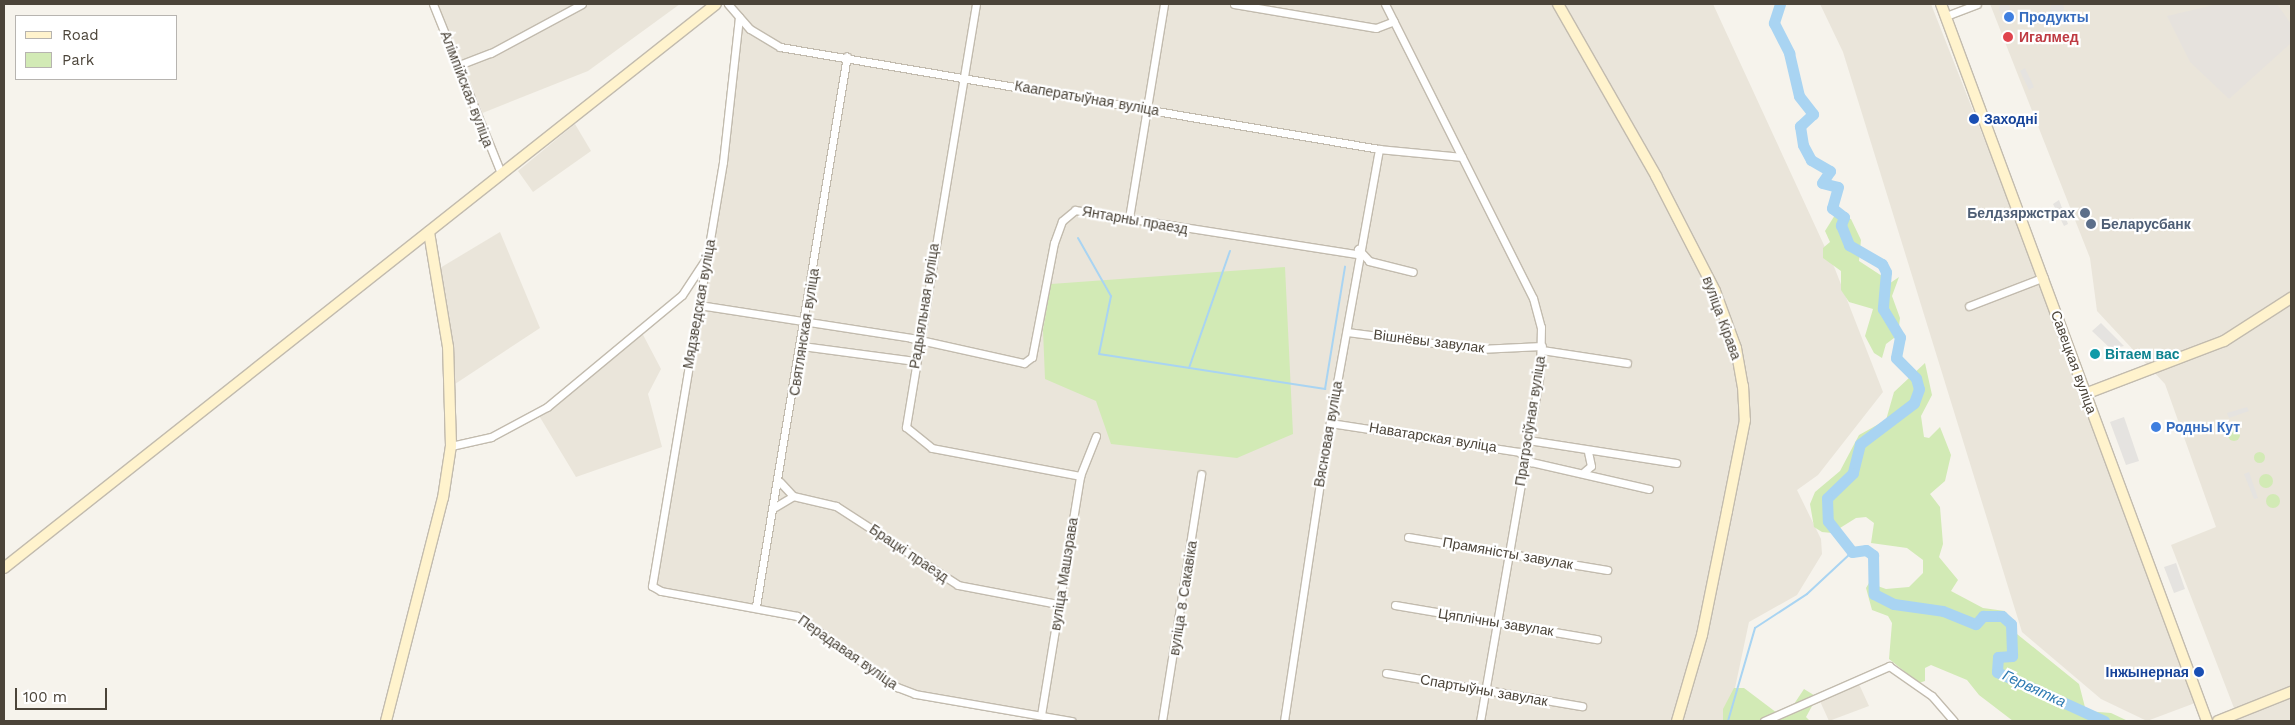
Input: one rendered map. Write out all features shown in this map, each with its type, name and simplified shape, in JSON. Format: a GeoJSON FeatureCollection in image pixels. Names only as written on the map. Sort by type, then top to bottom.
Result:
{"type":"FeatureCollection","features":[{"type":"Feature","properties":{"kind":"street","name":"Алімпійская вуліца"},"geometry":{"type":"LineString","coordinates":[[433,4],[501,173]]}},
{"type":"Feature","properties":{"kind":"street"},"geometry":{"type":"LineString","coordinates":[[459,65],[491,53],[582,4]]}},
{"type":"Feature","properties":{"kind":"street"},"geometry":{"type":"LineString","coordinates":[[4,568],[716,4]]}},
{"type":"Feature","properties":{"kind":"street","name":"Кааператыўная вуліца"},"geometry":{"type":"LineString","coordinates":[[728,4],[739,18],[772,44],[1379,149],[1462,157]]}},
{"type":"Feature","properties":{"kind":"street","name":"Радыяльная вуліца"},"geometry":{"type":"LineString","coordinates":[[976,4],[961,77],[917,340],[906,422],[918,441],[932,448],[1080,476]]}},
{"type":"Feature","properties":{"kind":"street"},"geometry":{"type":"LineString","coordinates":[[1129,218],[1150,109],[1164,4]]}},
{"type":"Feature","properties":{"kind":"street"},"geometry":{"type":"LineString","coordinates":[[1234,4],[1376,28],[1394,21]]}},
{"type":"Feature","properties":{"kind":"street","name":"Прагрэсіўная вуліца"},"geometry":{"type":"LineString","coordinates":[[1385,4],[1534,298],[1542,348],[1480,721]]}},
{"type":"Feature","properties":{"kind":"street","name":"вуліца Кірава"},"geometry":{"type":"LineString","coordinates":[[1558,4],[1687,233],[1736,348],[1743,386],[1745,420],[1702,635],[1677,721]]}},
{"type":"Feature","properties":{"kind":"street","name":"Савецкая вуліца"},"geometry":{"type":"LineString","coordinates":[[1941,4],[2044,277],[2207,721]]}},
{"type":"Feature","properties":{"kind":"street"},"geometry":{"type":"LineString","coordinates":[[1946,16],[1977,4]]}},
{"type":"Feature","properties":{"kind":"street","name":"Мядзведская вуліца"},"geometry":{"type":"LineString","coordinates":[[654,588],[651,580],[707,257],[739,18]]}},
{"type":"Feature","properties":{"kind":"street","name":"Святлянская вуліца"},"geometry":{"type":"LineString","coordinates":[[756,606],[780,482],[847,56]]}},
{"type":"Feature","properties":{"kind":"street","name":"Вясновая вуліца"},"geometry":{"type":"LineString","coordinates":[[1284,721],[1330,423],[1347,332],[1358,252],[1379,149]]}},
{"type":"Feature","properties":{"kind":"street","name":"Янтарны праезд"},"geometry":{"type":"LineString","coordinates":[[917,340],[1028,361],[1050,258],[1066,215],[1075,210],[1358,252]]}},
{"type":"Feature","properties":{"kind":"street"},"geometry":{"type":"LineString","coordinates":[[386,721],[443,498],[451,446],[448,347],[429,232]]}},
{"type":"Feature","properties":{"kind":"street"},"geometry":{"type":"LineString","coordinates":[[1358,252],[1376,264],[1413,272]]}},
{"type":"Feature","properties":{"kind":"street"},"geometry":{"type":"LineString","coordinates":[[451,446],[491,437],[547,407],[682,295],[707,257]]}},
{"type":"Feature","properties":{"kind":"street"},"geometry":{"type":"LineString","coordinates":[[1969,306],[2044,277]]}},
{"type":"Feature","properties":{"kind":"street"},"geometry":{"type":"LineString","coordinates":[[2086,394],[2224,341],[2291,298]]}},
{"type":"Feature","properties":{"kind":"street"},"geometry":{"type":"LineString","coordinates":[[699,305],[917,340]]}},
{"type":"Feature","properties":{"kind":"street","name":"Вішнёвы завулак"},"geometry":{"type":"LineString","coordinates":[[1347,332],[1479,349],[1542,348],[1627,363]]}},
{"type":"Feature","properties":{"kind":"street"},"geometry":{"type":"LineString","coordinates":[[802,346],[915,361]]}},
{"type":"Feature","properties":{"kind":"street","name":"Наватарская вуліца"},"geometry":{"type":"LineString","coordinates":[[1330,423],[1454,440],[1519,452],[1525,457],[1649,489]]}},
{"type":"Feature","properties":{"kind":"street","name":"вуліца Машэрава"},"geometry":{"type":"LineString","coordinates":[[1041,715],[1080,476],[1096,436]]}},
{"type":"Feature","properties":{"kind":"street"},"geometry":{"type":"LineString","coordinates":[[1528,440],[1588,452],[1676,463]]}},
{"type":"Feature","properties":{"kind":"street"},"geometry":{"type":"LineString","coordinates":[[1584,472],[1591,466],[1588,452]]}},
{"type":"Feature","properties":{"kind":"street","name":"вуліца 8 Сакавіка"},"geometry":{"type":"LineString","coordinates":[[1162,721],[1201,474]]}},
{"type":"Feature","properties":{"kind":"street"},"geometry":{"type":"LineString","coordinates":[[775,507],[793,496],[780,482]]}},
{"type":"Feature","properties":{"kind":"street","name":"Брацкі праезд"},"geometry":{"type":"LineString","coordinates":[[793,496],[836,506],[958,585],[1058,604]]}},
{"type":"Feature","properties":{"kind":"street","name":"Прамяністы завулак"},"geometry":{"type":"LineString","coordinates":[[1408,536],[1607,570]]}},
{"type":"Feature","properties":{"kind":"street","name":"Перадавая вуліца"},"geometry":{"type":"LineString","coordinates":[[654,588],[756,606],[804,620],[906,691],[1072,721]]}},
{"type":"Feature","properties":{"kind":"street","name":"Цяплічны завулак"},"geometry":{"type":"LineString","coordinates":[[1395,605],[1597,639]]}},
{"type":"Feature","properties":{"kind":"street"},"geometry":{"type":"LineString","coordinates":[[1764,721],[1889,666],[1932,696],[1954,721]]}},
{"type":"Feature","properties":{"kind":"street","name":"Спартыўны завулак"},"geometry":{"type":"LineString","coordinates":[[1386,673],[1582,706]]}},
{"type":"Feature","properties":{"kind":"street"},"geometry":{"type":"LineString","coordinates":[[2218,721],[2291,692]]}},
{"type":"Feature","properties":{"kind":"shaded area"},"geometry":{"type":"Polygon","coordinates":[[[2004,2],[2010,8],[2004,14],[1998,8],[2004,2]]]}},
{"type":"Feature","properties":{"kind":"shaded area"},"geometry":{"type":"Polygon","coordinates":[[[2057,2],[2062,4],[2064,9],[2062,14],[2057,16],[2052,14],[2050,9],[2052,4],[2057,2]]]}},
{"type":"Feature","properties":{"kind":"shaded area"},"geometry":{"type":"Polygon","coordinates":[[[436,4],[680,4],[588,71],[480,114],[436,4]]]}},
{"type":"Feature","properties":{"kind":"shaded area"},"geometry":{"type":"Polygon","coordinates":[[[733,4],[1713,4],[1835,269],[1883,392],[1818,475],[1797,490],[1821,539],[1822,554],[1797,595],[1749,622],[1728,721],[1084,721],[911,691],[792,611],[655,587],[724,165],[739,33],[749,22],[733,4]]]}},
{"type":"Feature","properties":{"kind":"shaded area"},"geometry":{"type":"Polygon","coordinates":[[[1820,4],[1931,4],[2057,324],[2195,703],[2147,721],[2101,699],[2022,632],[1843,52],[1820,4]]]}},
{"type":"Feature","properties":{"kind":"shaded area","name":"Заходні"},"geometry":{"type":"Polygon","coordinates":[[[1990,4],[2291,4],[2291,721],[2239,721],[2171,545],[2216,527],[2165,384],[2097,311],[2090,258],[1990,4]]]}},
{"type":"Feature","properties":{"kind":"shaded area"},"geometry":{"type":"Polygon","coordinates":[[[2218,4],[2277,4],[2291,24],[2291,43],[2229,99],[2190,62],[2167,16],[2218,4]]]}},
{"type":"Feature","properties":{"kind":"shaded area"},"geometry":{"type":"Polygon","coordinates":[[[2025,68],[2034,87],[2029,90],[2020,71],[2025,68]]]}},
{"type":"Feature","properties":{"kind":"shaded area"},"geometry":{"type":"Polygon","coordinates":[[[575,124],[591,151],[533,192],[518,171],[575,124]]]}},
{"type":"Feature","properties":{"kind":"shaded area"},"geometry":{"type":"Polygon","coordinates":[[[2059,200],[2068,224],[2064,226],[2053,204],[2059,200]]]}},
{"type":"Feature","properties":{"kind":"shaded area"},"geometry":{"type":"Polygon","coordinates":[[[500,232],[540,328],[455,384],[440,268],[500,232]]]}},
{"type":"Feature","properties":{"kind":"shaded area"},"geometry":{"type":"Polygon","coordinates":[[[2101,323],[2124,346],[2111,349],[2092,331],[2101,323]]]}},
{"type":"Feature","properties":{"kind":"shaded area"},"geometry":{"type":"Polygon","coordinates":[[[640,329],[661,369],[648,394],[662,447],[576,477],[538,414],[582,382],[640,329]]]}},
{"type":"Feature","properties":{"kind":"shaded area"},"geometry":{"type":"Polygon","coordinates":[[[2247,407],[2249,411],[2229,418],[2227,413],[2247,407]]]}},
{"type":"Feature","properties":{"kind":"shaded area"},"geometry":{"type":"Polygon","coordinates":[[[2124,417],[2139,461],[2126,465],[2110,422],[2124,417]]]}},
{"type":"Feature","properties":{"kind":"shaded area"},"geometry":{"type":"Polygon","coordinates":[[[2249,472],[2258,498],[2254,499],[2244,474],[2249,472]]]}},
{"type":"Feature","properties":{"kind":"shaded area"},"geometry":{"type":"Polygon","coordinates":[[[2176,563],[2185,589],[2174,593],[2164,567],[2176,563]]]}},
{"type":"Feature","properties":{"kind":"shaded area"},"geometry":{"type":"Polygon","coordinates":[[[1858,682],[1869,706],[1829,721],[1819,699],[1858,682]]]}},
{"type":"Feature","properties":{"kind":"green space"},"geometry":{"type":"Polygon","coordinates":[[[1835,215],[1851,219],[1861,240],[1859,261],[1882,276],[1883,288],[1899,277],[1892,296],[1900,318],[1898,335],[1886,344],[1882,358],[1874,353],[1865,336],[1873,309],[1849,302],[1841,290],[1841,271],[1823,258],[1823,248],[1830,242],[1825,231],[1835,215]]]}},
{"type":"Feature","properties":{"kind":"green space"},"geometry":{"type":"Polygon","coordinates":[[[1285,267],[1293,434],[1237,458],[1111,444],[1096,401],[1045,379],[1043,330],[1051,284],[1285,267]]]}},
{"type":"Feature","properties":{"kind":"green space"},"geometry":{"type":"Polygon","coordinates":[[[1925,363],[1932,395],[1921,416],[1924,437],[1929,438],[1940,427],[1951,455],[1945,481],[1930,494],[1940,507],[1943,544],[1939,557],[1958,580],[1951,591],[1983,608],[2005,611],[2012,630],[2079,684],[2086,711],[2111,713],[2128,721],[2013,721],[1979,695],[1967,680],[1931,665],[1925,668],[1925,681],[1919,683],[1889,659],[1892,623],[1888,616],[1872,610],[1866,588],[1869,583],[1886,589],[1909,587],[1923,573],[1923,560],[1907,548],[1871,543],[1874,523],[1866,517],[1856,518],[1832,533],[1822,532],[1814,527],[1810,504],[1815,492],[1840,471],[1859,435],[1886,420],[1894,392],[1925,363]]]}},
{"type":"Feature","properties":{"kind":"green space"},"geometry":{"type":"Polygon","coordinates":[[[2232,429],[2236,429],[2240,435],[2236,441],[2232,441],[2228,437],[2228,433],[2232,429]]]}},
{"type":"Feature","properties":{"kind":"green space"},"geometry":{"type":"Polygon","coordinates":[[[2259,451],[2265,457],[2259,463],[2253,457],[2259,451]]]}},
{"type":"Feature","properties":{"kind":"green space"},"geometry":{"type":"Polygon","coordinates":[[[2263,474],[2269,474],[2273,481],[2269,488],[2263,488],[2259,484],[2259,478],[2263,474]]]}},
{"type":"Feature","properties":{"kind":"green space"},"geometry":{"type":"Polygon","coordinates":[[[2273,494],[2278,496],[2280,501],[2278,506],[2273,508],[2268,506],[2266,501],[2268,496],[2273,494]]]}},
{"type":"Feature","properties":{"kind":"green space"},"geometry":{"type":"Polygon","coordinates":[[[1734,688],[1744,688],[1777,713],[1792,707],[1804,689],[1817,697],[1806,717],[1810,721],[1723,721],[1723,709],[1734,688]]]}},
{"type":"Feature","properties":{"kind":"waterway","name":"Гервятка"},"geometry":{"type":"LineString","coordinates":[[1780,4],[1774,23],[1789,53],[1799,96],[1813,114],[1800,126],[1803,145],[1811,160],[1830,171],[1822,183],[1838,187],[1832,208],[1844,217],[1841,225],[1849,245],[1882,264],[1886,272],[1883,309],[1900,337],[1896,358],[1916,378],[1919,389],[1914,403],[1860,444],[1853,473],[1827,498],[1828,521],[1852,552],[1866,550],[1873,555],[1874,594],[1894,604],[1943,611],[1976,624],[1983,616],[2002,616],[2011,624],[2012,656],[1998,657],[1997,672],[2104,721]]}},
{"type":"Feature","properties":{"kind":"waterway"},"geometry":{"type":"LineString","coordinates":[[1078,238],[1111,296],[1099,354],[1325,389],[1345,267]]}},
{"type":"Feature","properties":{"kind":"waterway"},"geometry":{"type":"LineString","coordinates":[[1189,368],[1230,251]]}},
{"type":"Feature","properties":{"kind":"waterway"},"geometry":{"type":"LineString","coordinates":[[1728,721],[1755,628],[1807,594],[1852,552]]}},
{"type":"Feature","properties":{"kind":"place","name":"Продукты"},"geometry":{"type":"Point","coordinates":[2009,17]}},
{"type":"Feature","properties":{"kind":"place","name":"Игалмед"},"geometry":{"type":"Point","coordinates":[2008,37]}},
{"type":"Feature","properties":{"kind":"place","name":"Заходні"},"geometry":{"type":"Point","coordinates":[1974,119]}},
{"type":"Feature","properties":{"kind":"place","name":"Белдзяржстрах"},"geometry":{"type":"Point","coordinates":[2085,213]}},
{"type":"Feature","properties":{"kind":"place","name":"Беларусбанк"},"geometry":{"type":"Point","coordinates":[2091,224]}},
{"type":"Feature","properties":{"kind":"place","name":"Вітаем вас"},"geometry":{"type":"Point","coordinates":[2095,354]}},
{"type":"Feature","properties":{"kind":"place","name":"Родны Кут"},"geometry":{"type":"Point","coordinates":[2156,427]}},
{"type":"Feature","properties":{"kind":"place","name":"Інжынерная"},"geometry":{"type":"Point","coordinates":[2199,672]}}]}
